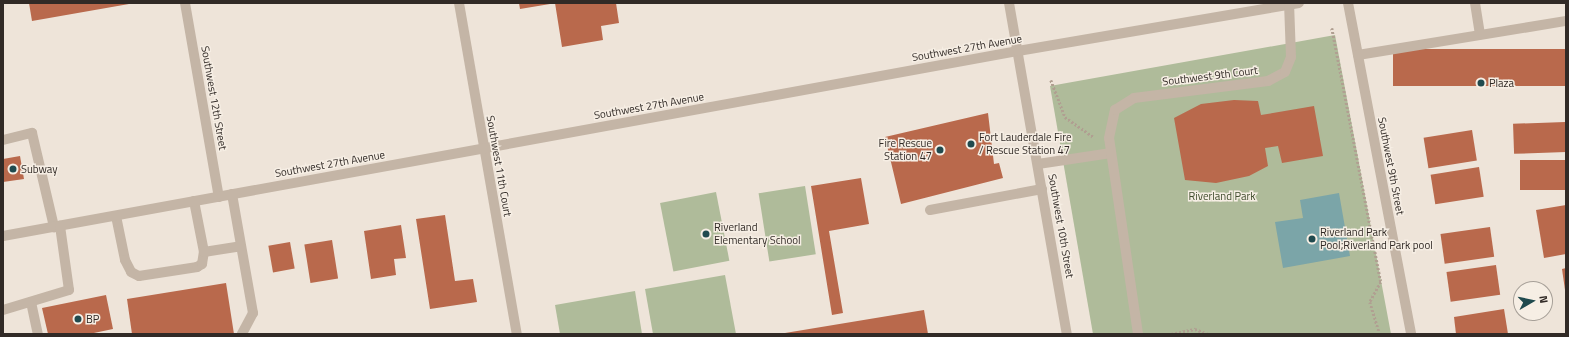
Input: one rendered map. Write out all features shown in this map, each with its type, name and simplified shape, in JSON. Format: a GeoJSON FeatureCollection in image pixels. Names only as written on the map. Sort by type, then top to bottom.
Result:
{"type":"FeatureCollection","features":[{"type":"Feature","properties":{"kind":"street","name":"Southwest 12th Street"},"geometry":{"type":"LineString","coordinates":[[185,3],[219,196]]}},
{"type":"Feature","properties":{"kind":"street","name":"Southwest 11th Court"},"geometry":{"type":"LineString","coordinates":[[459,3],[517,334]]}},
{"type":"Feature","properties":{"kind":"street","name":"Southwest 10th Street"},"geometry":{"type":"LineString","coordinates":[[1009,3],[1067,334]]}},
{"type":"Feature","properties":{"kind":"street","name":"Southwest 9th Street"},"geometry":{"type":"LineString","coordinates":[[1348,3],[1411,334]]}},
{"type":"Feature","properties":{"kind":"street"},"geometry":{"type":"LineString","coordinates":[[1475,3],[1480,35]]}},
{"type":"Feature","properties":{"kind":"street","name":"Southwest 27th Avenue"},"geometry":{"type":"LineString","coordinates":[[3,236],[1018,51],[1292,4]]}},
{"type":"Feature","properties":{"kind":"street","name":"Southwest 9th Court"},"geometry":{"type":"LineString","coordinates":[[1111,152],[1109,138],[1114,110],[1134,98],[1268,81],[1285,72],[1291,57],[1292,4]]}},
{"type":"Feature","properties":{"kind":"street"},"geometry":{"type":"LineString","coordinates":[[1358,55],[1566,21]]}},
{"type":"Feature","properties":{"kind":"street"},"geometry":{"type":"LineString","coordinates":[[3,140],[32,133],[57,226],[69,290],[3,310]]}},
{"type":"Feature","properties":{"kind":"street"},"geometry":{"type":"LineString","coordinates":[[1038,164],[1111,152],[1138,334]]}},
{"type":"Feature","properties":{"kind":"street"},"geometry":{"type":"LineString","coordinates":[[930,210],[1042,189]]}},
{"type":"Feature","properties":{"kind":"street"},"geometry":{"type":"LineString","coordinates":[[232,194],[253,313],[242,334]]}},
{"type":"Feature","properties":{"kind":"street"},"geometry":{"type":"LineString","coordinates":[[116,216],[125,260],[131,272],[139,276],[197,267],[202,264],[204,252],[194,201]]}},
{"type":"Feature","properties":{"kind":"street"},"geometry":{"type":"LineString","coordinates":[[204,252],[241,246]]}},
{"type":"Feature","properties":{"kind":"street"},"geometry":{"type":"LineString","coordinates":[[31,302],[38,334]]}},
{"type":"Feature","properties":{"kind":"path"},"geometry":{"type":"LineString","coordinates":[[1332,28],[1381,282],[1370,302],[1380,334]]}},
{"type":"Feature","properties":{"kind":"path"},"geometry":{"type":"LineString","coordinates":[[1050,80],[1066,117],[1096,138]]}},
{"type":"Feature","properties":{"kind":"path"},"geometry":{"type":"LineString","coordinates":[[1171,334],[1195,329],[1208,334]]}},
{"type":"Feature","properties":{"kind":"green space","name":"Riverland Park"},"geometry":{"type":"Polygon","coordinates":[[[1335,35],[1391,334],[1093,334],[1050,86],[1335,35]]]}},
{"type":"Feature","properties":{"kind":"green space"},"geometry":{"type":"Polygon","coordinates":[[[805,186],[816,254],[769,262],[759,193],[805,186]]]}},
{"type":"Feature","properties":{"kind":"green space"},"geometry":{"type":"Polygon","coordinates":[[[716,192],[729,261],[673,272],[660,203],[716,192]]]}},
{"type":"Feature","properties":{"kind":"green space"},"geometry":{"type":"Polygon","coordinates":[[[725,275],[736,334],[653,334],[645,289],[725,275]]]}},
{"type":"Feature","properties":{"kind":"green space"},"geometry":{"type":"Polygon","coordinates":[[[635,291],[642,334],[560,334],[555,305],[635,291]]]}},
{"type":"Feature","properties":{"kind":"water","name":"Riverland Park Pool;Riverland Park pool"},"geometry":{"type":"Polygon","coordinates":[[[1339,193],[1350,256],[1283,268],[1275,222],[1303,218],[1300,200],[1339,193]]]}},
{"type":"Feature","properties":{"kind":"building"},"geometry":{"type":"Polygon","coordinates":[[[29,3],[129,3],[129,4],[32,21],[29,3]]]}},
{"type":"Feature","properties":{"kind":"building"},"geometry":{"type":"Polygon","coordinates":[[[519,3],[550,3],[550,4],[520,9],[519,3]]]}},
{"type":"Feature","properties":{"kind":"building"},"geometry":{"type":"Polygon","coordinates":[[[555,3],[616,3],[619,23],[601,26],[603,40],[562,47],[555,3]]]}},
{"type":"Feature","properties":{"kind":"building"},"geometry":{"type":"Polygon","coordinates":[[[1393,49],[1566,49],[1566,86],[1393,86],[1393,49]]]}},
{"type":"Feature","properties":{"kind":"building","name":"Riverland Park"},"geometry":{"type":"Polygon","coordinates":[[[1234,100],[1258,101],[1261,115],[1314,106],[1323,156],[1282,163],[1278,146],[1265,148],[1268,166],[1249,176],[1216,183],[1185,180],[1174,118],[1201,104],[1234,100]]]}},
{"type":"Feature","properties":{"kind":"building","name":"Fire Rescue Station 47"},"geometry":{"type":"Polygon","coordinates":[[[988,113],[994,164],[999,163],[1003,178],[901,204],[885,137],[988,113]]]}},
{"type":"Feature","properties":{"kind":"building"},"geometry":{"type":"Polygon","coordinates":[[[1565,122],[1566,152],[1514,154],[1513,124],[1565,122]]]}},
{"type":"Feature","properties":{"kind":"building"},"geometry":{"type":"Polygon","coordinates":[[[1472,130],[1477,161],[1428,168],[1424,138],[1472,130]]]}},
{"type":"Feature","properties":{"kind":"building","name":"Subway"},"geometry":{"type":"Polygon","coordinates":[[[20,156],[24,179],[3,182],[3,159],[20,156]]]}},
{"type":"Feature","properties":{"kind":"building"},"geometry":{"type":"Polygon","coordinates":[[[1520,160],[1566,160],[1566,190],[1520,190],[1520,160]]]}},
{"type":"Feature","properties":{"kind":"building"},"geometry":{"type":"Polygon","coordinates":[[[1479,167],[1484,197],[1435,204],[1431,175],[1479,167]]]}},
{"type":"Feature","properties":{"kind":"building"},"geometry":{"type":"Polygon","coordinates":[[[861,178],[869,224],[829,231],[843,313],[832,315],[811,186],[861,178]]]}},
{"type":"Feature","properties":{"kind":"building"},"geometry":{"type":"Polygon","coordinates":[[[1566,205],[1566,254],[1544,258],[1536,210],[1566,205]]]}},
{"type":"Feature","properties":{"kind":"building"},"geometry":{"type":"Polygon","coordinates":[[[445,215],[455,281],[473,279],[477,302],[430,309],[416,219],[445,215]]]}},
{"type":"Feature","properties":{"kind":"building"},"geometry":{"type":"Polygon","coordinates":[[[401,225],[406,258],[394,259],[396,275],[371,279],[364,231],[401,225]]]}},
{"type":"Feature","properties":{"kind":"building"},"geometry":{"type":"Polygon","coordinates":[[[1490,227],[1494,257],[1445,264],[1440,234],[1490,227]]]}},
{"type":"Feature","properties":{"kind":"building"},"geometry":{"type":"Polygon","coordinates":[[[332,240],[338,279],[310,283],[304,244],[332,240]]]}},
{"type":"Feature","properties":{"kind":"building"},"geometry":{"type":"Polygon","coordinates":[[[290,242],[295,269],[273,272],[268,246],[290,242]]]}},
{"type":"Feature","properties":{"kind":"building"},"geometry":{"type":"Polygon","coordinates":[[[1496,265],[1500,295],[1451,302],[1446,272],[1496,265]]]}},
{"type":"Feature","properties":{"kind":"building"},"geometry":{"type":"Polygon","coordinates":[[[1566,268],[1566,290],[1565,290],[1562,269],[1566,268]]]}},
{"type":"Feature","properties":{"kind":"building"},"geometry":{"type":"Polygon","coordinates":[[[226,283],[234,334],[132,334],[127,299],[226,283]]]}},
{"type":"Feature","properties":{"kind":"building","name":"BP"},"geometry":{"type":"Polygon","coordinates":[[[106,295],[113,329],[89,334],[48,334],[42,308],[106,295]]]}},
{"type":"Feature","properties":{"kind":"building"},"geometry":{"type":"Polygon","coordinates":[[[1504,309],[1508,334],[1456,334],[1454,317],[1504,309]]]}},
{"type":"Feature","properties":{"kind":"building"},"geometry":{"type":"Polygon","coordinates":[[[924,310],[928,334],[785,334],[785,333],[924,310]]]}},
{"type":"Feature","properties":{"kind":"place","name":"Plaza"},"geometry":{"type":"Point","coordinates":[1481,83]}},
{"type":"Feature","properties":{"kind":"place","name":"Fort Lauderdale Fire / Rescue Station 47"},"geometry":{"type":"Point","coordinates":[971,144]}},
{"type":"Feature","properties":{"kind":"place","name":"Fire Rescue Station 47"},"geometry":{"type":"Point","coordinates":[940,150]}},
{"type":"Feature","properties":{"kind":"place","name":"Subway"},"geometry":{"type":"Point","coordinates":[13,169]}},
{"type":"Feature","properties":{"kind":"place","name":"Riverland Elementary School"},"geometry":{"type":"Point","coordinates":[706,234]}},
{"type":"Feature","properties":{"kind":"place","name":"Riverland Park Pool;Riverland Park pool"},"geometry":{"type":"Point","coordinates":[1312,239]}},
{"type":"Feature","properties":{"kind":"place","name":"BP"},"geometry":{"type":"Point","coordinates":[78,319]}}]}
